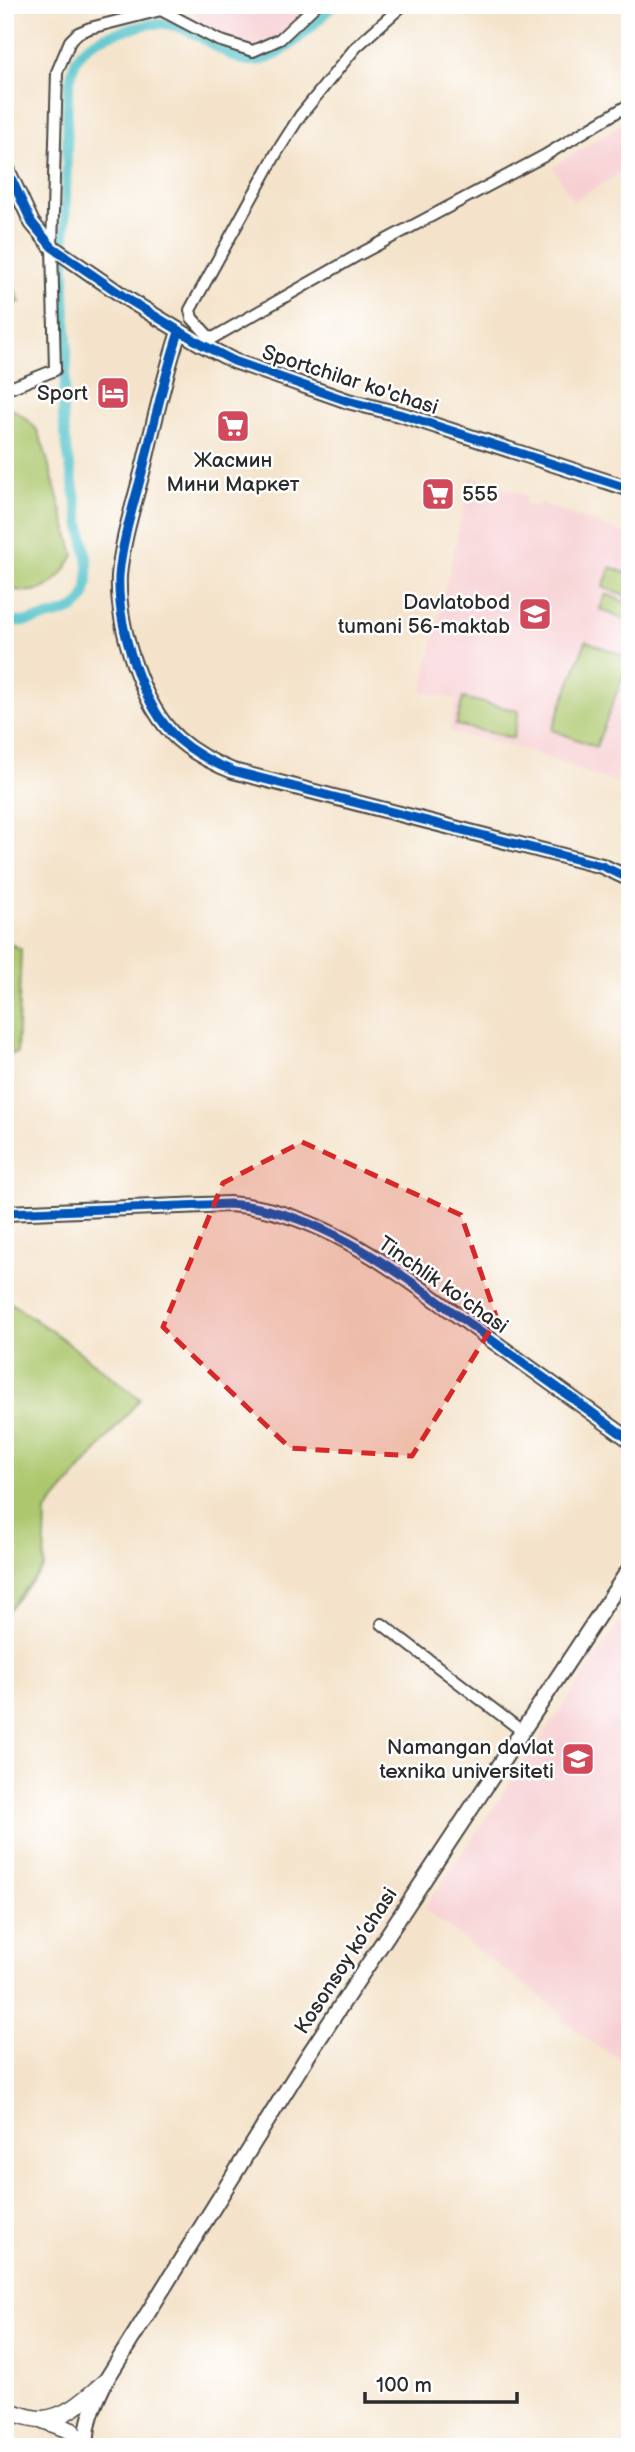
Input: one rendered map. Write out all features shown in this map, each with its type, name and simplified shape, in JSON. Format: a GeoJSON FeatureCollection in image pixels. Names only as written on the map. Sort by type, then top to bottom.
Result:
{"type":"FeatureCollection","features":[{"type":"Feature","properties":{"kind":"main road"},"geometry":{"type":"LineString","coordinates":[[41,2420],[63,2414],[104,2382]]}},
{"type":"Feature","properties":{"kind":"main road"},"geometry":{"type":"LineString","coordinates":[[5,2410],[72,2431],[81,2447]]}},
{"type":"Feature","properties":{"kind":"street"},"geometry":{"type":"LineString","coordinates":[[5,390],[55,370],[57,72],[70,41],[78,33],[90,28],[165,8],[218,40],[253,51],[280,39],[316,5]]}},
{"type":"Feature","properties":{"kind":"street"},"geometry":{"type":"LineString","coordinates":[[403,5],[356,47],[300,116],[276,152],[255,195],[190,310],[206,342],[360,254],[544,156],[630,104]]}},
{"type":"Feature","properties":{"kind":"street","name":"Sportchilar ko'chasi"},"geometry":{"type":"LineString","coordinates":[[5,165],[32,223],[56,250],[179,332],[206,342],[233,361],[348,401],[506,443],[630,489]]}},
{"type":"Feature","properties":{"kind":"street"},"geometry":{"type":"LineString","coordinates":[[179,332],[140,482],[119,579],[121,610],[134,661],[162,721],[177,738],[195,752],[233,771],[602,866],[630,879]]}},
{"type":"Feature","properties":{"kind":"street","name":"Tinchlik ko'chasi"},"geometry":{"type":"LineString","coordinates":[[5,1213],[214,1204],[257,1207],[297,1219],[369,1255],[630,1440]]}},
{"type":"Feature","properties":{"kind":"street","name":"Kosonsoy ko’chasi"},"geometry":{"type":"LineString","coordinates":[[87,2447],[86,2437],[91,2413],[104,2382],[307,2057],[630,1568]]}},
{"type":"Feature","properties":{"kind":"street"},"geometry":{"type":"LineString","coordinates":[[382,1624],[522,1731]]}},
{"type":"Feature","properties":{"kind":"highlighted area"},"geometry":{"type":"Polygon","coordinates":[[[302,1142],[461,1215],[497,1319],[412,1456],[290,1448],[163,1327],[223,1183],[302,1142]]]}},
{"type":"Feature","properties":{"kind":"shaded area"},"geometry":{"type":"Polygon","coordinates":[[[193,5],[311,5],[278,36],[254,46],[235,42],[198,26],[193,5]]]}},
{"type":"Feature","properties":{"kind":"shaded area"},"geometry":{"type":"Polygon","coordinates":[[[630,119],[630,167],[573,201],[553,167],[630,119]]]}},
{"type":"Feature","properties":{"kind":"shaded area","name":"Davlatobod tumani 56-maktab"},"geometry":{"type":"Polygon","coordinates":[[[471,476],[526,496],[525,504],[538,507],[539,502],[630,536],[630,742],[615,783],[521,748],[449,732],[456,700],[422,691],[471,476]]]}},
{"type":"Feature","properties":{"kind":"shaded area","name":"Namangan davlat texnika universiteti"},"geometry":{"type":"Polygon","coordinates":[[[630,1608],[630,2063],[602,2049],[561,2020],[562,2013],[424,1909],[630,1608]]]}},
{"type":"Feature","properties":{"kind":"green space"},"geometry":{"type":"Polygon","coordinates":[[[5,268],[20,302],[5,308],[5,268]]]}},
{"type":"Feature","properties":{"kind":"green space"},"geometry":{"type":"Polygon","coordinates":[[[5,408],[11,408],[37,430],[74,555],[54,581],[38,590],[5,587],[5,408]]]}},
{"type":"Feature","properties":{"kind":"green space"},"geometry":{"type":"Polygon","coordinates":[[[611,567],[630,575],[630,598],[603,587],[611,567]]]}},
{"type":"Feature","properties":{"kind":"green space"},"geometry":{"type":"Polygon","coordinates":[[[606,594],[630,604],[627,621],[600,609],[606,594]]]}},
{"type":"Feature","properties":{"kind":"green space"},"geometry":{"type":"Polygon","coordinates":[[[586,641],[630,658],[596,747],[552,730],[586,641]]]}},
{"type":"Feature","properties":{"kind":"green space"},"geometry":{"type":"Polygon","coordinates":[[[463,698],[519,711],[513,738],[456,725],[463,698]]]}},
{"type":"Feature","properties":{"kind":"green space"},"geometry":{"type":"Polygon","coordinates":[[[5,942],[21,949],[17,1053],[8,1054],[5,1096],[5,942]]]}},
{"type":"Feature","properties":{"kind":"green space"},"geometry":{"type":"Polygon","coordinates":[[[5,1299],[60,1337],[140,1399],[46,1511],[44,1567],[5,1614],[5,1299]]]}},
{"type":"Feature","properties":{"kind":"waterway"},"geometry":{"type":"LineString","coordinates":[[5,620],[24,622],[66,612],[80,603],[87,589],[88,564],[63,418],[67,346],[65,256],[68,102],[71,76],[80,54],[101,38],[146,25],[165,24],[182,28],[240,59],[254,61],[278,53],[334,5]]}},
{"type":"Feature","properties":{"kind":"cycle path"},"geometry":{"type":"LineString","coordinates":[[5,165],[32,223],[52,247],[129,300],[201,344],[234,361],[348,401],[403,415],[630,489]]}},
{"type":"Feature","properties":{"kind":"cycle path"},"geometry":{"type":"LineString","coordinates":[[179,332],[126,533],[119,576],[122,618],[134,664],[153,707],[165,725],[191,749],[233,771],[602,866],[630,879]]}},
{"type":"Feature","properties":{"kind":"cycle path"},"geometry":{"type":"LineString","coordinates":[[5,1213],[229,1204],[264,1209],[299,1219],[364,1251],[395,1271],[630,1440]]}},
{"type":"Feature","properties":{"kind":"place","name":"Sport"},"geometry":{"type":"Point","coordinates":[113,393]}},
{"type":"Feature","properties":{"kind":"place","name":"Жасмин Мини Маркет"},"geometry":{"type":"Point","coordinates":[233,426]}},
{"type":"Feature","properties":{"kind":"place","name":"555"},"geometry":{"type":"Point","coordinates":[438,494]}},
{"type":"Feature","properties":{"kind":"place","name":"Davlatobod tumani 56-maktab"},"geometry":{"type":"Point","coordinates":[535,614]}},
{"type":"Feature","properties":{"kind":"place","name":"Namangan davlat texnika universiteti"},"geometry":{"type":"Point","coordinates":[578,1759]}}]}
